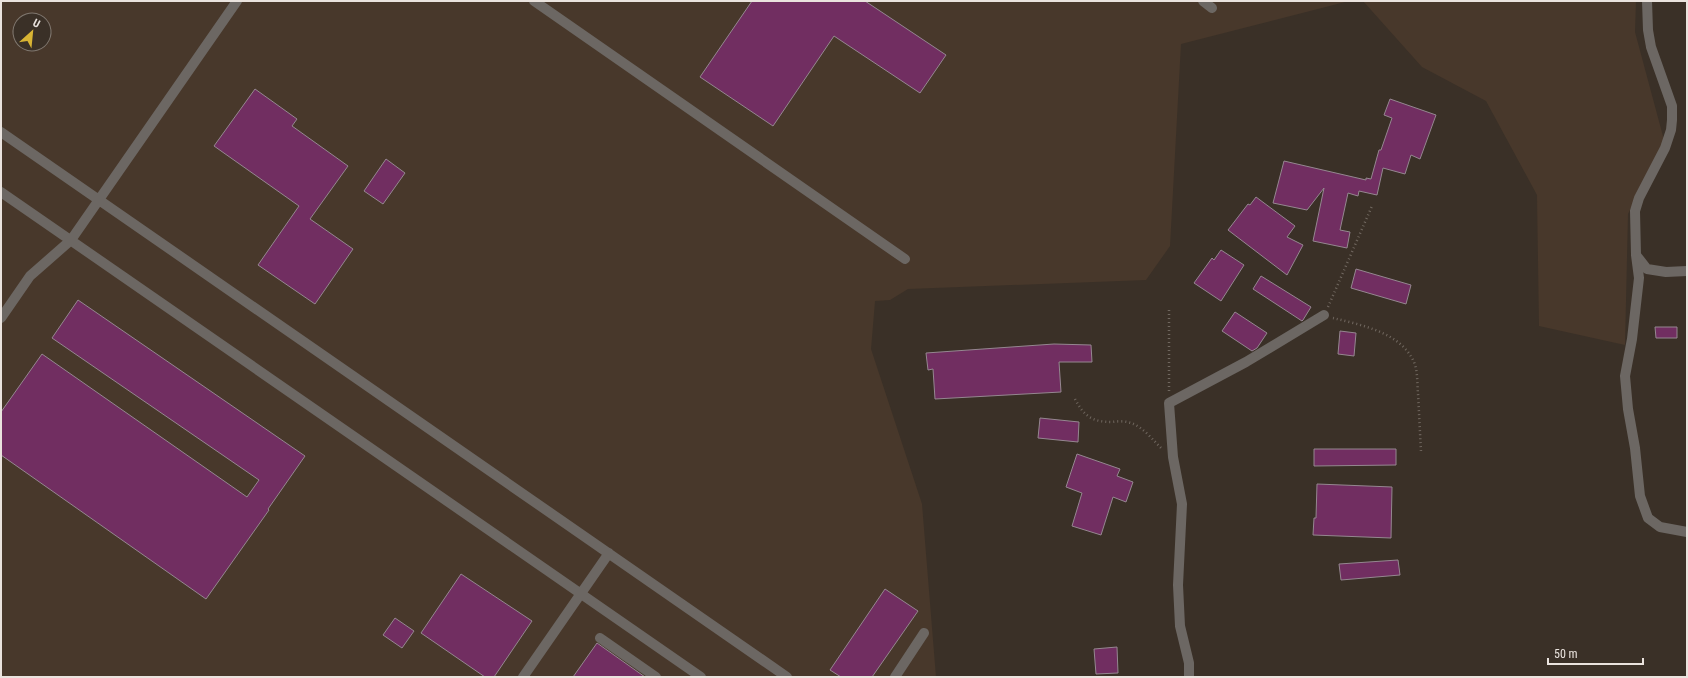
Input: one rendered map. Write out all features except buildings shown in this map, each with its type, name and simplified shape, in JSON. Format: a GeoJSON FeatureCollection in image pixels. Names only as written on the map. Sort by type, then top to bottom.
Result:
{"type":"FeatureCollection","features":[{"type":"Feature","properties":{"kind":"street"},"geometry":{"type":"LineString","coordinates":[[1,318],[30,276],[71,240],[237,1]]}},
{"type":"Feature","properties":{"kind":"street"},"geometry":{"type":"LineString","coordinates":[[534,1],[905,259]]}},
{"type":"Feature","properties":{"kind":"street"},"geometry":{"type":"LineString","coordinates":[[1203,1],[1212,8]]}},
{"type":"Feature","properties":{"kind":"street"},"geometry":{"type":"LineString","coordinates":[[1647,1],[1648,30],[1651,47],[1672,106],[1672,120],[1671,130],[1665,148],[1639,198],[1635,211],[1636,255],[1639,278],[1632,339],[1625,376],[1640,496],[1648,518],[1660,527],[1687,532]]}},
{"type":"Feature","properties":{"kind":"street"},"geometry":{"type":"LineString","coordinates":[[1,132],[787,677]]}},
{"type":"Feature","properties":{"kind":"street"},"geometry":{"type":"LineString","coordinates":[[1,192],[701,677]]}},
{"type":"Feature","properties":{"kind":"street"},"geometry":{"type":"LineString","coordinates":[[1636,255],[1647,269],[1666,272],[1687,271]]}},
{"type":"Feature","properties":{"kind":"street"},"geometry":{"type":"LineString","coordinates":[[1189,677],[1189,663],[1180,626],[1178,584],[1182,504],[1173,457],[1169,403],[1246,362],[1324,315]]}},
{"type":"Feature","properties":{"kind":"street"},"geometry":{"type":"LineString","coordinates":[[523,677],[609,553]]}},
{"type":"Feature","properties":{"kind":"street"},"geometry":{"type":"LineString","coordinates":[[894,677],[924,634]]}},
{"type":"Feature","properties":{"kind":"street"},"geometry":{"type":"LineString","coordinates":[[600,638],[656,677]]}},
{"type":"Feature","properties":{"kind":"path"},"geometry":{"type":"LineString","coordinates":[[1372,206],[1324,315],[1371,328],[1391,338],[1406,349],[1414,361],[1417,375],[1421,452]]}},
{"type":"Feature","properties":{"kind":"path"},"geometry":{"type":"LineString","coordinates":[[1169,310],[1169,403]]}},
{"type":"Feature","properties":{"kind":"path"},"geometry":{"type":"LineString","coordinates":[[1075,399],[1081,409],[1090,418],[1104,422],[1123,421],[1140,427],[1164,451],[1173,457]]}},
{"type":"Feature","properties":{"kind":"shaded area"},"geometry":{"type":"Polygon","coordinates":[[[1,1],[1349,1],[1181,44],[1170,246],[1146,280],[908,289],[890,300],[875,301],[871,349],[922,504],[936,677],[1,677],[1,1]]]}},
{"type":"Feature","properties":{"kind":"shaded area"},"geometry":{"type":"Polygon","coordinates":[[[1363,1],[1636,1],[1635,32],[1664,140],[1628,214],[1625,345],[1539,326],[1537,195],[1486,101],[1422,67],[1363,1]]]}}]}
